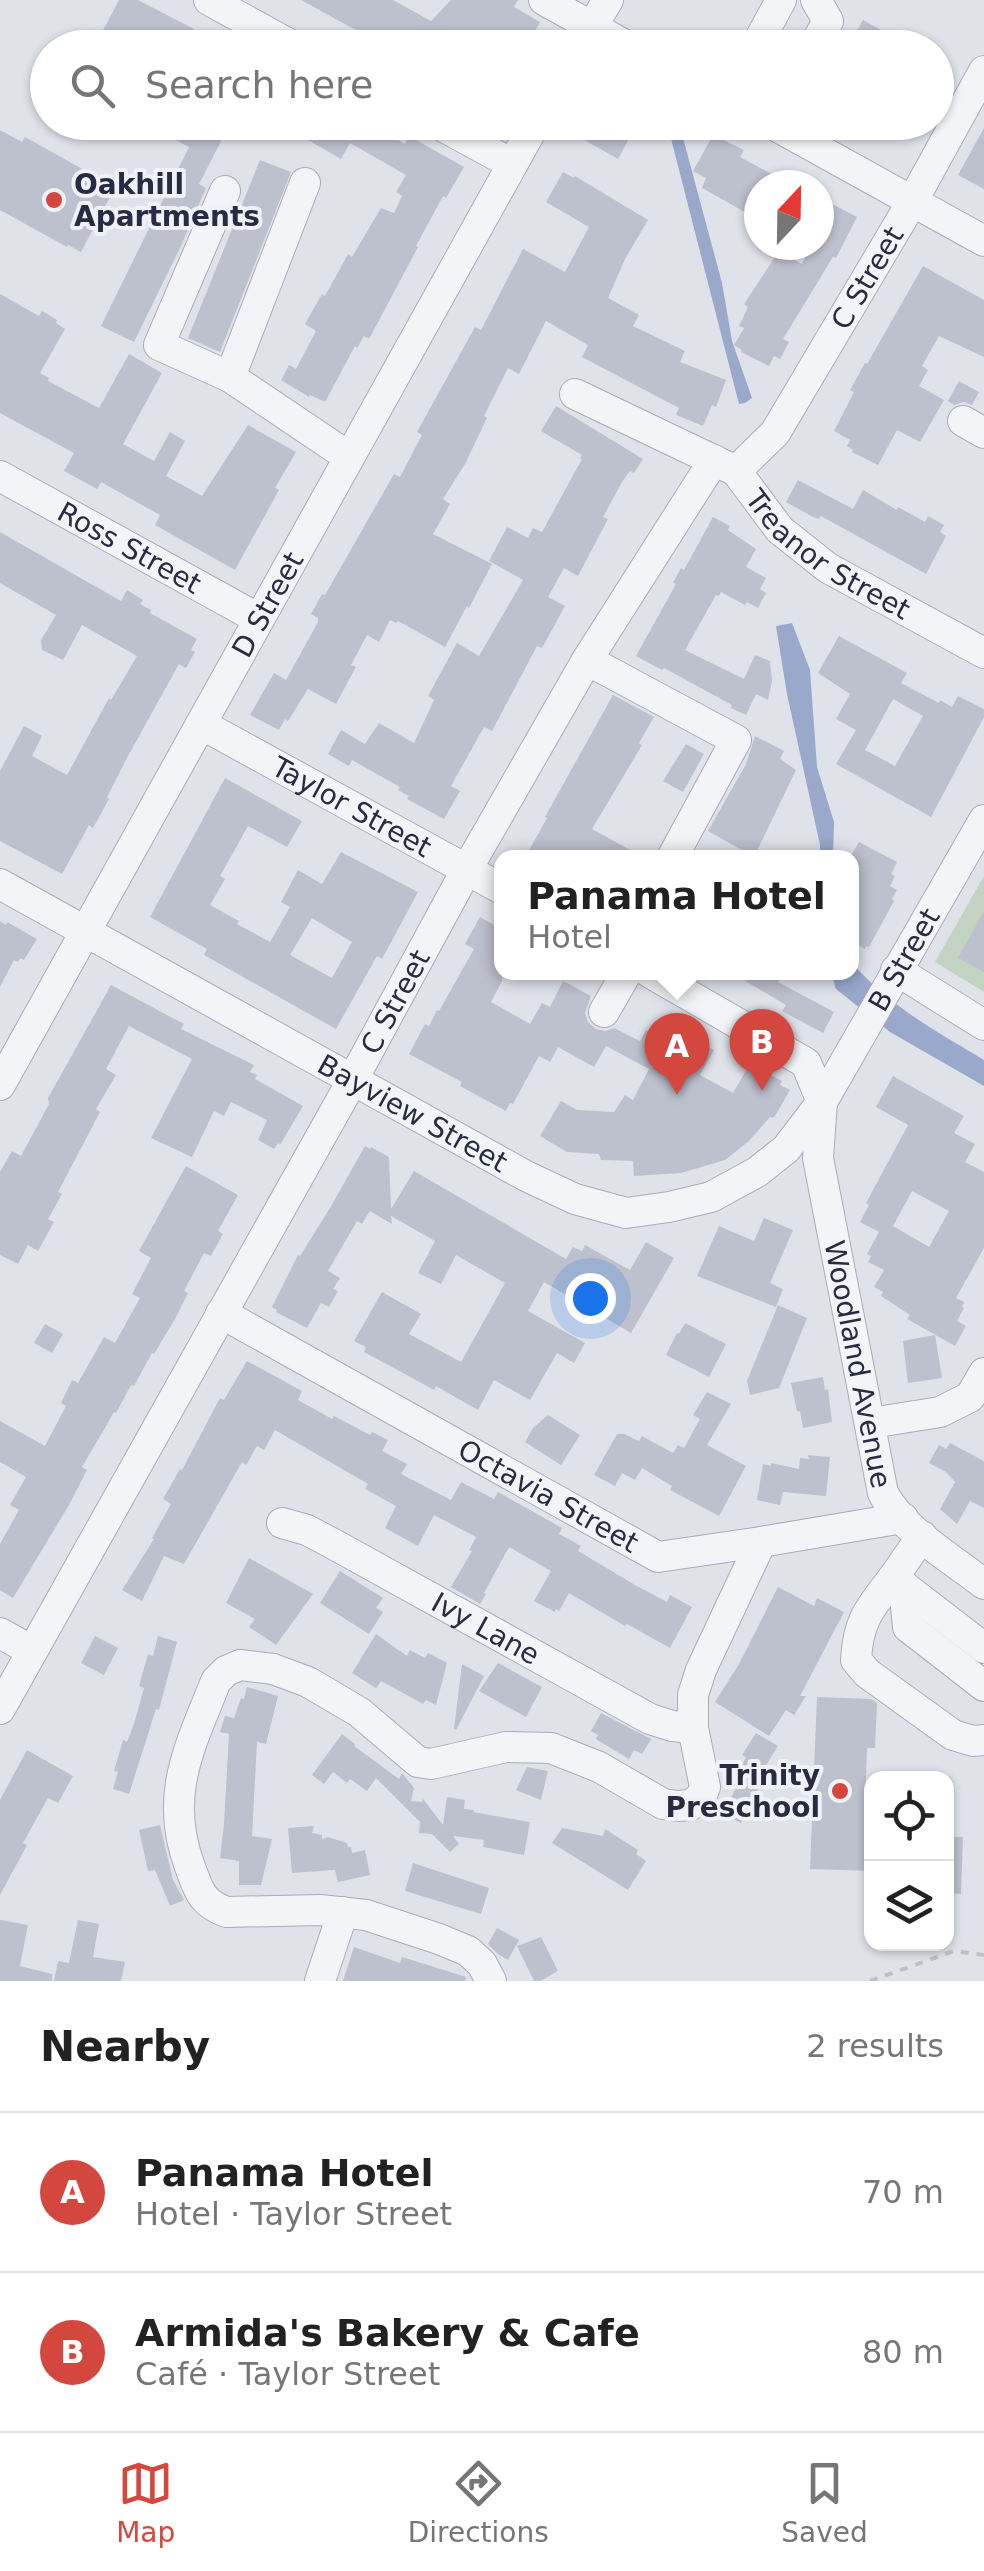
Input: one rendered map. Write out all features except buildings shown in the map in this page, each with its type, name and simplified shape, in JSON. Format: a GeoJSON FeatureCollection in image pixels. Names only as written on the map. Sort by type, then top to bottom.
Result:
{"type":"FeatureCollection","features":[{"type":"Feature","properties":{"kind":"street"},"geometry":{"type":"LineString","coordinates":[[208,0],[263,30]]}},
{"type":"Feature","properties":{"kind":"street"},"geometry":{"type":"LineString","coordinates":[[544,0],[577,30]]}},
{"type":"Feature","properties":{"kind":"street"},"geometry":{"type":"LineString","coordinates":[[591,30],[608,0]]}},
{"type":"Feature","properties":{"kind":"street"},"geometry":{"type":"LineString","coordinates":[[765,30],[781,0]]}},
{"type":"Feature","properties":{"kind":"street"},"geometry":{"type":"LineString","coordinates":[[816,0],[828,21],[823,30]]}},
{"type":"Feature","properties":{"kind":"street","name":"C Street"},"geometry":{"type":"LineString","coordinates":[[954,126],[984,71]]}},
{"type":"Feature","properties":{"kind":"street"},"geometry":{"type":"LineString","coordinates":[[468,140],[512,164]]}},
{"type":"Feature","properties":{"kind":"street","name":"D Street"},"geometry":{"type":"LineString","coordinates":[[0,1085],[526,140]]}},
{"type":"Feature","properties":{"kind":"street"},"geometry":{"type":"LineString","coordinates":[[801,140],[984,241]]}},
{"type":"Feature","properties":{"kind":"street","name":"C Street"},"geometry":{"type":"LineString","coordinates":[[0,1709],[587,660],[725,465],[775,433],[946,140]]}},
{"type":"Feature","properties":{"kind":"street"},"geometry":{"type":"LineString","coordinates":[[230,378],[305,183]]}},
{"type":"Feature","properties":{"kind":"street"},"geometry":{"type":"LineString","coordinates":[[225,190],[159,345],[230,378],[349,457]]}},
{"type":"Feature","properties":{"kind":"street","name":"Treanor Street"},"geometry":{"type":"LineString","coordinates":[[575,394],[725,465],[780,530],[828,568],[984,653]]}},
{"type":"Feature","properties":{"kind":"street","name":"Ross Street"},"geometry":{"type":"LineString","coordinates":[[0,476],[259,619]]}},
{"type":"Feature","properties":{"kind":"street"},"geometry":{"type":"LineString","coordinates":[[587,660],[736,740],[676,850]]}},
{"type":"Feature","properties":{"kind":"street","name":"Taylor Street"},"geometry":{"type":"LineString","coordinates":[[201,724],[494,884]]}},
{"type":"Feature","properties":{"kind":"street","name":"B Street"},"geometry":{"type":"LineString","coordinates":[[822,1102],[984,820]]}},
{"type":"Feature","properties":{"kind":"street","name":"Bayview Street"},"geometry":{"type":"LineString","coordinates":[[0,884],[526,1176],[575,1199],[626,1213],[710,1197],[757,1172],[786,1149],[822,1102]]}},
{"type":"Feature","properties":{"kind":"street"},"geometry":{"type":"LineString","coordinates":[[896,970],[984,1025]]}},
{"type":"Feature","properties":{"kind":"street"},"geometry":{"type":"LineString","coordinates":[[604,1012],[622,980]]}},
{"type":"Feature","properties":{"kind":"street"},"geometry":{"type":"LineString","coordinates":[[663,980],[806,1063],[822,1102]]}},
{"type":"Feature","properties":{"kind":"street","name":"Woodland Avenue"},"geometry":{"type":"LineString","coordinates":[[822,1102],[818,1158],[883,1492],[912,1527],[984,1584]]}},
{"type":"Feature","properties":{"kind":"street","name":"Octavia Street"},"geometry":{"type":"LineString","coordinates":[[221,1313],[658,1556],[912,1527]]}},
{"type":"Feature","properties":{"kind":"street"},"geometry":{"type":"LineString","coordinates":[[871,1424],[940,1412],[970,1397],[984,1373]]}},
{"type":"Feature","properties":{"kind":"street","name":"Ivy Lane"},"geometry":{"type":"LineString","coordinates":[[282,1523],[307,1530],[650,1719],[693,1728]]}},
{"type":"Feature","properties":{"kind":"street"},"geometry":{"type":"LineString","coordinates":[[912,1527],[898,1582],[908,1627],[984,1686]]}},
{"type":"Feature","properties":{"kind":"street"},"geometry":{"type":"LineString","coordinates":[[491,1981],[482,1964],[468,1951],[392,1923],[344,1912],[226,1912],[211,1906],[201,1895],[182,1847],[178,1823],[180,1779],[216,1681],[240,1665],[308,1682],[359,1712],[418,1762],[431,1764],[506,1746],[551,1748],[598,1768],[663,1804],[691,1805],[705,1787],[693,1728],[700,1670],[761,1542]]}},
{"type":"Feature","properties":{"kind":"street"},"geometry":{"type":"LineString","coordinates":[[898,1582],[984,1648]]}},
{"type":"Feature","properties":{"kind":"street"},"geometry":{"type":"LineString","coordinates":[[898,1582],[866,1612],[857,1638],[856,1660],[867,1673],[953,1735],[984,1740]]}},
{"type":"Feature","properties":{"kind":"street"},"geometry":{"type":"LineString","coordinates":[[0,1633],[32,1651]]}},
{"type":"Feature","properties":{"kind":"street"},"geometry":{"type":"LineString","coordinates":[[320,1981],[344,1912]]}},
{"type":"Feature","properties":{"kind":"path"},"geometry":{"type":"LineString","coordinates":[[870,1981],[954,1951],[984,1955]]}},
{"type":"Feature","properties":{"kind":"green space"},"geometry":{"type":"Polygon","coordinates":[[[984,876],[984,992],[935,962],[984,876]]]}},
{"type":"Feature","properties":{"kind":"water"},"geometry":{"type":"Polygon","coordinates":[[[671,140],[684,140],[722,283],[732,341],[752,398],[739,404],[671,140]]]}},
{"type":"Feature","properties":{"kind":"water"},"geometry":{"type":"Polygon","coordinates":[[[792,623],[810,670],[817,767],[834,822],[833,850],[820,850],[776,626],[792,623]]]}},
{"type":"Feature","properties":{"kind":"water"},"geometry":{"type":"Polygon","coordinates":[[[859,970],[898,1005],[984,1060],[984,1086],[890,1032],[836,989],[833,980],[859,980],[859,970]]]}},
{"type":"Feature","properties":{"kind":"place","name":"Oakhill Apartments"},"geometry":{"type":"Point","coordinates":[54,200]}},
{"type":"Feature","properties":{"kind":"place","name":"Armida's Bakery & Cafe"},"geometry":{"type":"Point","coordinates":[762,1091]}},
{"type":"Feature","properties":{"kind":"place","name":"Panama Hotel"},"geometry":{"type":"Point","coordinates":[677,1095]}},
{"type":"Feature","properties":{"kind":"place","name":"Trinity Preschool"},"geometry":{"type":"Point","coordinates":[840,1791]}}]}
